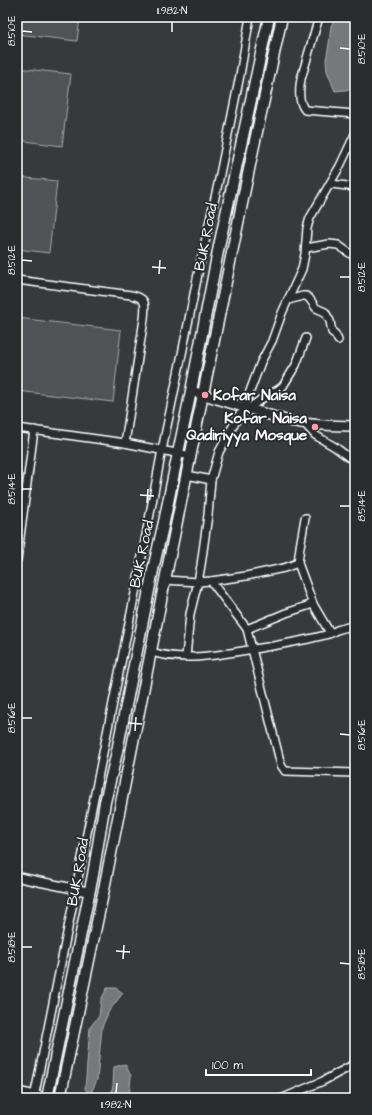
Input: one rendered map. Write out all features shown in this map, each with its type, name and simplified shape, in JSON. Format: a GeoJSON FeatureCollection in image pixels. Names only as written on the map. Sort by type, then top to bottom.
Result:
{"type":"FeatureCollection","features":[{"type":"Feature","properties":{"kind":"main road","name":"BUK Road"},"geometry":{"type":"LineString","coordinates":[[47,1098],[90,890],[105,802],[116,756],[154,565],[191,392],[220,239],[268,17]]}},
{"type":"Feature","properties":{"kind":"main road","name":"BUK Road"},"geometry":{"type":"LineString","coordinates":[[60,1098],[104,889],[165,580],[253,150],[282,17]]}},
{"type":"Feature","properties":{"kind":"main road"},"geometry":{"type":"LineString","coordinates":[[191,392],[204,394],[289,421],[328,426],[355,426]]}},
{"type":"Feature","properties":{"kind":"street"},"geometry":{"type":"LineString","coordinates":[[34,1096],[80,871],[162,450],[240,75],[250,17]]}},
{"type":"Feature","properties":{"kind":"street"},"geometry":{"type":"LineString","coordinates":[[319,17],[300,79],[299,90],[302,106],[305,110],[355,114]]}},
{"type":"Feature","properties":{"kind":"street"},"geometry":{"type":"LineString","coordinates":[[246,408],[261,362],[272,341],[302,269],[306,248],[307,228],[310,218],[331,184],[353,143],[355,134]]}},
{"type":"Feature","properties":{"kind":"street"},"geometry":{"type":"LineString","coordinates":[[331,184],[355,187]]}},
{"type":"Feature","properties":{"kind":"street"},"geometry":{"type":"LineString","coordinates":[[306,248],[329,244],[338,245],[355,257]]}},
{"type":"Feature","properties":{"kind":"street"},"geometry":{"type":"LineString","coordinates":[[17,280],[131,295],[137,296],[143,300],[145,306],[144,319],[124,443]]}},
{"type":"Feature","properties":{"kind":"street"},"geometry":{"type":"LineString","coordinates":[[288,300],[303,296],[309,298],[316,308],[325,312],[330,321],[332,332],[338,340]]}},
{"type":"Feature","properties":{"kind":"street"},"geometry":{"type":"LineString","coordinates":[[186,657],[190,614],[198,582],[208,515],[211,480],[219,452],[239,415],[246,408],[272,394],[283,386],[296,364],[306,338]]}},
{"type":"Feature","properties":{"kind":"street"},"geometry":{"type":"LineString","coordinates":[[305,424],[315,434],[355,462]]}},
{"type":"Feature","properties":{"kind":"street"},"geometry":{"type":"LineString","coordinates":[[17,428],[124,443],[191,456]]}},
{"type":"Feature","properties":{"kind":"street"},"geometry":{"type":"LineString","coordinates":[[17,560],[34,430]]}},
{"type":"Feature","properties":{"kind":"street"},"geometry":{"type":"LineString","coordinates":[[187,475],[211,480]]}},
{"type":"Feature","properties":{"kind":"street"},"geometry":{"type":"LineString","coordinates":[[305,518],[298,563],[313,604],[330,633]]}},
{"type":"Feature","properties":{"kind":"street"},"geometry":{"type":"LineString","coordinates":[[165,580],[198,582],[211,581],[246,576],[284,568],[298,563]]}},
{"type":"Feature","properties":{"kind":"street"},"geometry":{"type":"LineString","coordinates":[[211,581],[247,629],[281,765],[285,771],[355,773]]}},
{"type":"Feature","properties":{"kind":"street"},"geometry":{"type":"LineString","coordinates":[[247,629],[313,604]]}},
{"type":"Feature","properties":{"kind":"street"},"geometry":{"type":"LineString","coordinates":[[151,652],[173,657],[203,657],[293,642],[355,625]]}},
{"type":"Feature","properties":{"kind":"street"},"geometry":{"type":"LineString","coordinates":[[17,877],[77,886],[90,890]]}},
{"type":"Feature","properties":{"kind":"street"},"geometry":{"type":"LineString","coordinates":[[284,1098],[354,1066]]}},
{"type":"Feature","properties":{"kind":"street"},"geometry":{"type":"LineString","coordinates":[[17,1090],[34,1096],[51,1098]]}},
{"type":"Feature","properties":{"kind":"shaded area"},"geometry":{"type":"Polygon","coordinates":[[[17,17],[80,17],[77,41],[17,34],[17,17]]]}},
{"type":"Feature","properties":{"kind":"shaded area"},"geometry":{"type":"Polygon","coordinates":[[[336,17],[355,17],[355,89],[335,91],[327,71],[326,60],[331,26],[336,17]]]}},
{"type":"Feature","properties":{"kind":"shaded area"},"geometry":{"type":"Polygon","coordinates":[[[17,68],[71,74],[62,146],[17,140],[17,68]]]}},
{"type":"Feature","properties":{"kind":"shaded area"},"geometry":{"type":"Polygon","coordinates":[[[17,177],[57,181],[49,253],[17,249],[17,177]]]}},
{"type":"Feature","properties":{"kind":"shaded area"},"geometry":{"type":"Polygon","coordinates":[[[17,318],[121,330],[113,402],[17,391],[17,318]]]}},
{"type":"Feature","properties":{"kind":"shaded area"},"geometry":{"type":"Polygon","coordinates":[[[107,988],[116,988],[123,993],[109,1011],[102,1027],[97,1080],[90,1095],[85,1089],[90,1027],[99,1016],[101,1000],[107,988]]]}},
{"type":"Feature","properties":{"kind":"shaded area"},"geometry":{"type":"Polygon","coordinates":[[[125,1064],[131,1076],[129,1098],[109,1098],[113,1086],[114,1067],[125,1064]]]}},
{"type":"Feature","properties":{"kind":"place","name":"Kofar Naisa"},"geometry":{"type":"Point","coordinates":[205,395]}},
{"type":"Feature","properties":{"kind":"place","name":"Kofar Naisa Qadiriyya Mosque"},"geometry":{"type":"Point","coordinates":[315,427]}}]}
